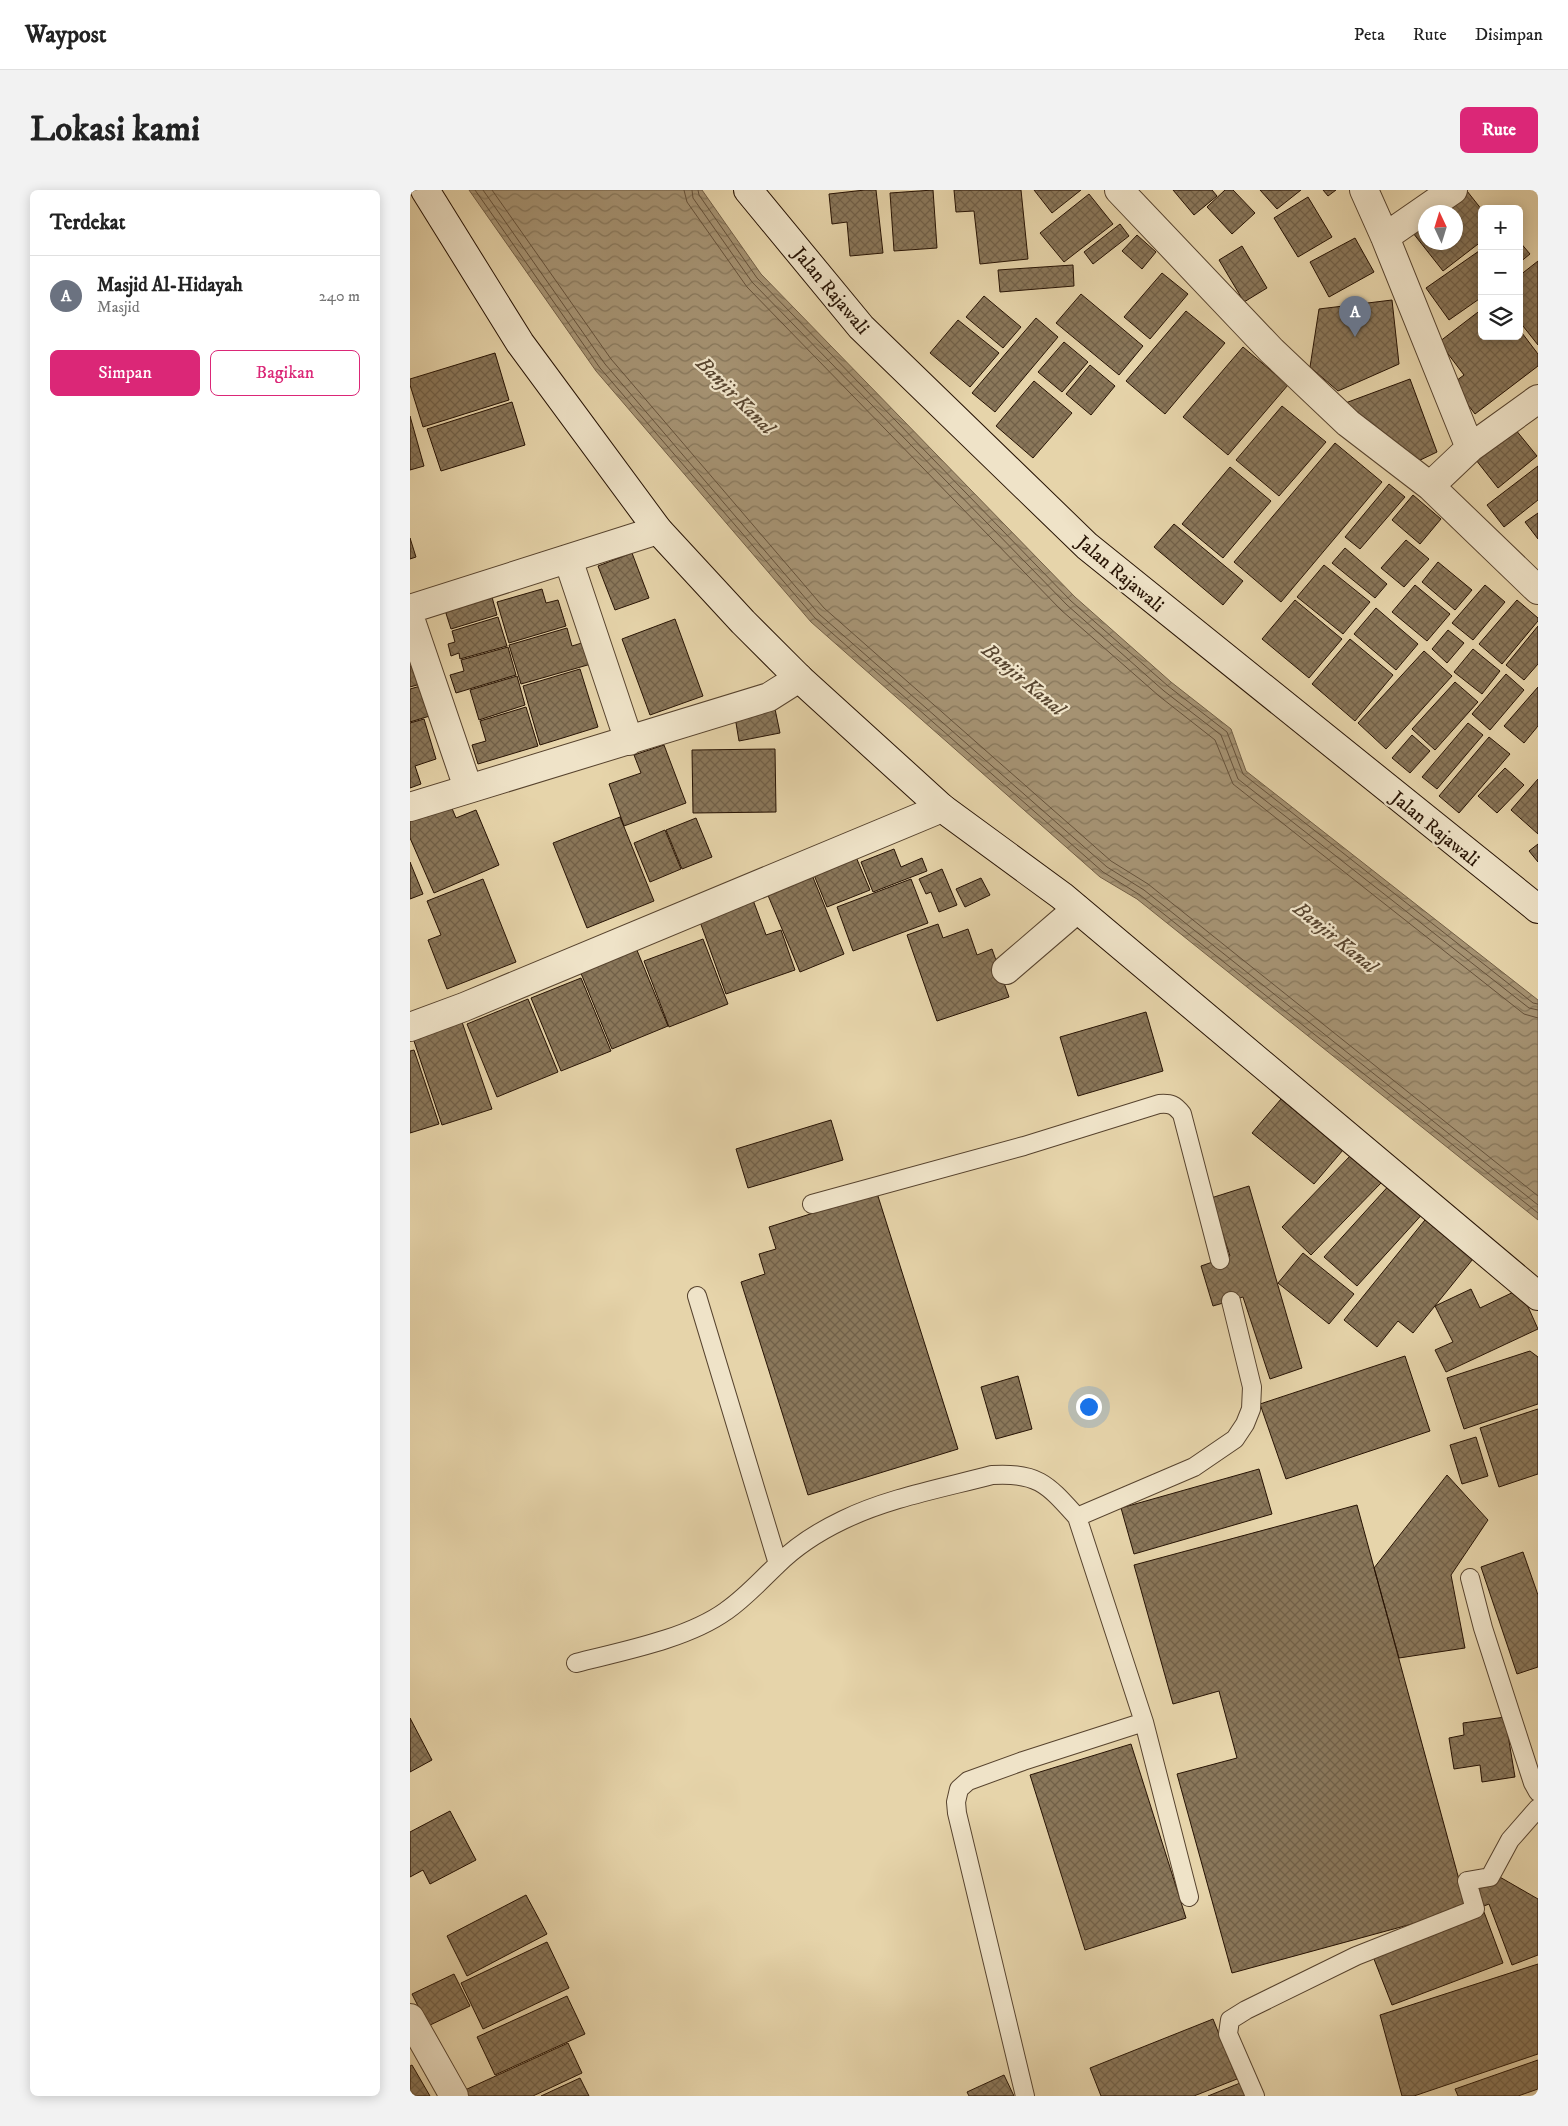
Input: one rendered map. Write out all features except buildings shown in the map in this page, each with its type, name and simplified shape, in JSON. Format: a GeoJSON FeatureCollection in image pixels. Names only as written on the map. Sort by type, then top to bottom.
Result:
{"type":"FeatureCollection","features":[{"type":"Feature","properties":{"kind":"street"},"geometry":{"type":"LineString","coordinates":[[424,190],[520,343],[658,530],[743,622],[799,678],[942,808],[1077,909],[1538,1296]]}},
{"type":"Feature","properties":{"kind":"street","name":"Jalan Rajawali"},"geometry":{"type":"LineString","coordinates":[[748,190],[861,327],[1087,546],[1538,909]]}},
{"type":"Feature","properties":{"kind":"street"},"geometry":{"type":"LineString","coordinates":[[1120,190],[1272,351],[1348,424],[1430,486],[1538,590]]}},
{"type":"Feature","properties":{"kind":"street"},"geometry":{"type":"LineString","coordinates":[[1364,190],[1385,237],[1470,448]]}},
{"type":"Feature","properties":{"kind":"street"},"geometry":{"type":"LineString","coordinates":[[1385,237],[1453,190]]}},
{"type":"Feature","properties":{"kind":"street"},"geometry":{"type":"LineString","coordinates":[[1430,486],[1470,448],[1538,399]]}},
{"type":"Feature","properties":{"kind":"street"},"geometry":{"type":"LineString","coordinates":[[410,609],[658,530]]}},
{"type":"Feature","properties":{"kind":"street"},"geometry":{"type":"LineString","coordinates":[[568,559],[629,741]]}},
{"type":"Feature","properties":{"kind":"street"},"geometry":{"type":"LineString","coordinates":[[410,618],[468,788]]}},
{"type":"Feature","properties":{"kind":"street"},"geometry":{"type":"LineString","coordinates":[[410,806],[770,697],[799,678]]}},
{"type":"Feature","properties":{"kind":"street"},"geometry":{"type":"LineString","coordinates":[[410,1027],[464,1007],[942,808]]}},
{"type":"Feature","properties":{"kind":"street"},"geometry":{"type":"LineString","coordinates":[[1006,970],[1077,909]]}},
{"type":"Feature","properties":{"kind":"street"},"geometry":{"type":"LineString","coordinates":[[410,2018],[454,2096]]}},
{"type":"Feature","properties":{"kind":"lane"},"geometry":{"type":"LineString","coordinates":[[812,1204],[1024,1146],[1159,1104],[1170,1103],[1176,1106],[1182,1114],[1220,1260]]}},
{"type":"Feature","properties":{"kind":"lane"},"geometry":{"type":"LineString","coordinates":[[697,1296],[778,1564]]}},
{"type":"Feature","properties":{"kind":"lane"},"geometry":{"type":"LineString","coordinates":[[1077,1517],[1194,1467],[1235,1439],[1245,1424],[1251,1409],[1252,1387],[1231,1301]]}},
{"type":"Feature","properties":{"kind":"lane"},"geometry":{"type":"LineString","coordinates":[[576,1663],[656,1642],[690,1630],[724,1612],[754,1590],[778,1564],[813,1537],[842,1520],[865,1510],[992,1475],[1010,1474],[1027,1476],[1043,1483],[1056,1493],[1077,1517],[1144,1722],[1189,1896]]}},
{"type":"Feature","properties":{"kind":"lane"},"geometry":{"type":"LineString","coordinates":[[1470,1578],[1483,1628],[1533,1783],[1538,1792]]}},
{"type":"Feature","properties":{"kind":"lane"},"geometry":{"type":"LineString","coordinates":[[1025,2096],[957,1813],[956,1802],[959,1789],[968,1781],[1023,1761],[1144,1722]]}},
{"type":"Feature","properties":{"kind":"lane"},"geometry":{"type":"LineString","coordinates":[[1255,2096],[1228,2034],[1230,2020],[1246,2010],[1356,1956],[1475,1909],[1468,1881],[1490,1876],[1510,1840],[1538,1808]]}},
{"type":"Feature","properties":{"kind":"water","name":"Banjir Kanal"},"geometry":{"type":"Polygon","coordinates":[[[469,190],[702,190],[761,274],[1075,597],[1171,682],[1231,729],[1246,771],[1538,1000],[1538,1220],[1137,899],[1100,877],[811,622],[596,371],[469,190]]]}},
{"type":"Feature","properties":{"kind":"place","name":"Masjid Al-Hidayah"},"geometry":{"type":"Point","coordinates":[1355,337]}}]}
